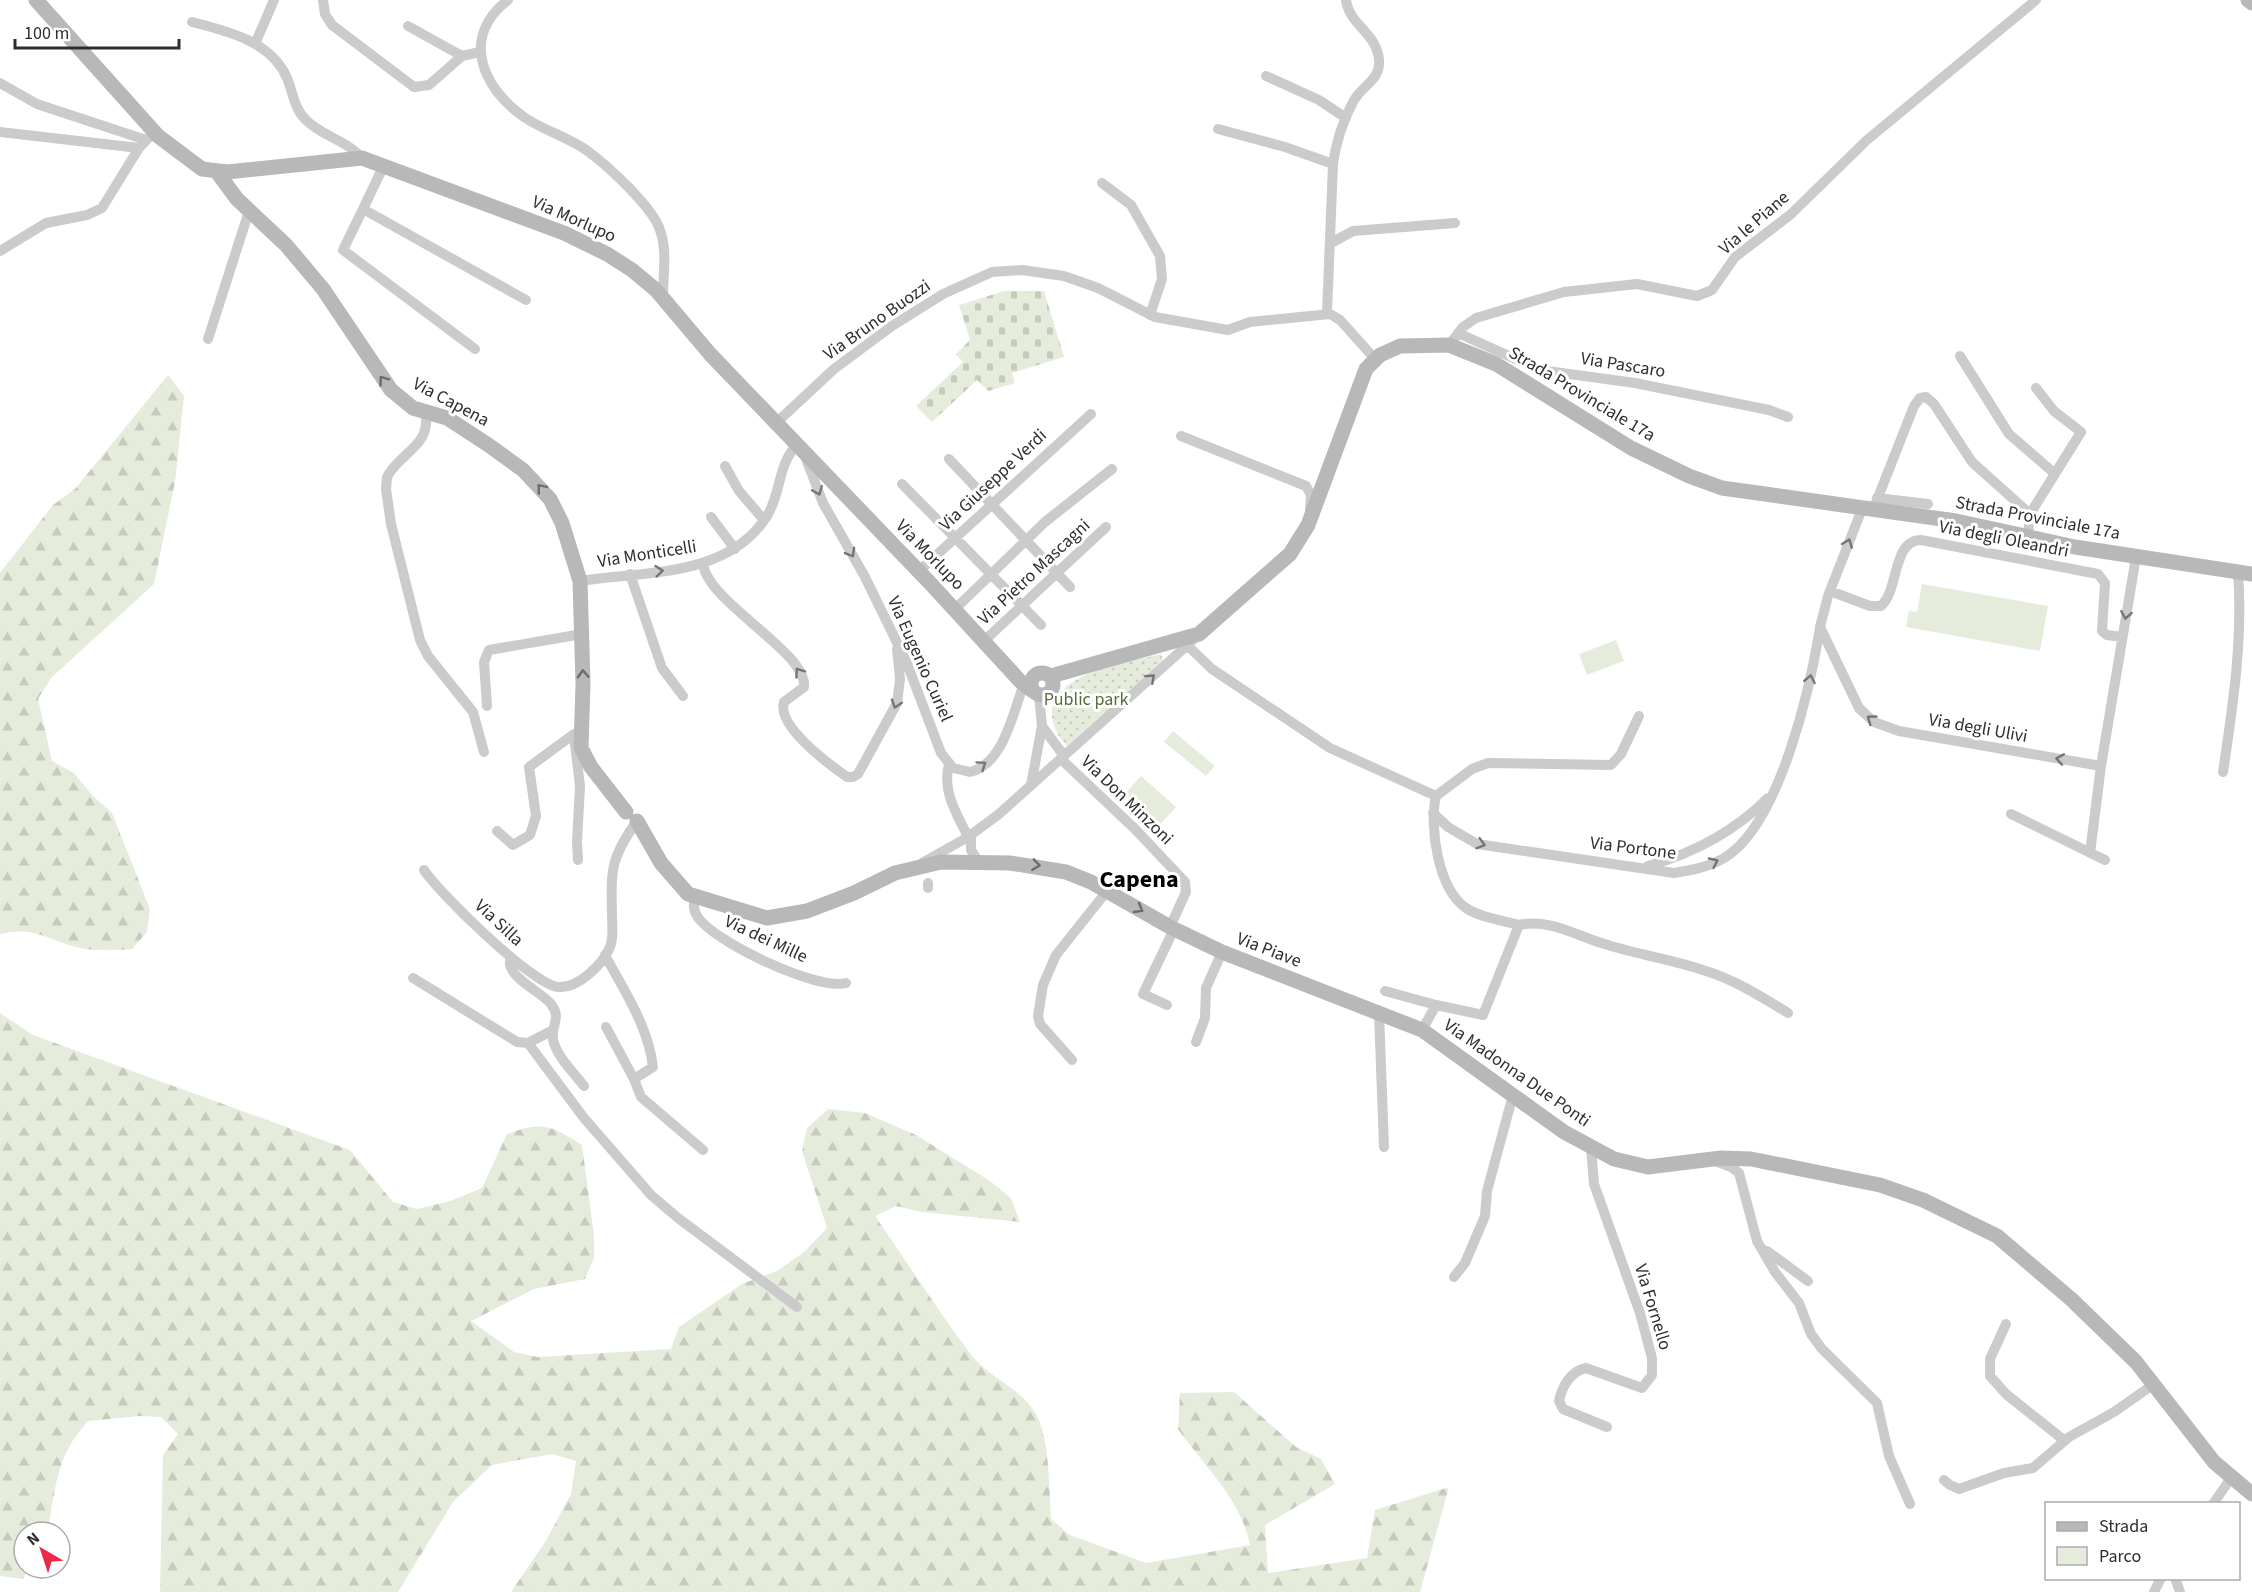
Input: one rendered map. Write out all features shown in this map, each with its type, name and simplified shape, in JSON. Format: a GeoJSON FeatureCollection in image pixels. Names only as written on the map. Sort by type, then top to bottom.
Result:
{"type":"FeatureCollection","features":[{"type":"Feature","properties":{"kind":"main road","name":"Via Morlupo"},"geometry":{"type":"LineString","coordinates":[[36,0],[146,140],[194,164],[217,172],[362,158],[580,239],[632,270],[663,297],[704,348],[1032,690]]}},
{"type":"Feature","properties":{"kind":"main road"},"geometry":{"type":"LineString","coordinates":[[2248,0],[2252,3]]}},
{"type":"Feature","properties":{"kind":"main road","name":"Via Capena"},"geometry":{"type":"LineString","coordinates":[[217,172],[230,191],[285,245],[323,289],[387,387],[406,404],[447,418],[487,444],[539,485],[559,515],[580,581],[583,700],[577,733],[581,748],[588,763],[635,820],[663,866],[685,891],[694,897]]}},
{"type":"Feature","properties":{"kind":"main road","name":"Strada Provinciale 17a"},"geometry":{"type":"LineString","coordinates":[[1375,359],[1405,345],[1454,339],[1612,437],[1689,476],[1740,493],[1874,504],[2136,557],[2245,573]]}},
{"type":"Feature","properties":{"kind":"main road"},"geometry":{"type":"LineString","coordinates":[[1032,690],[1032,680],[1046,675],[1199,634],[1283,560],[1297,545],[1308,525],[1337,452],[1360,381],[1375,359]]}},
{"type":"Feature","properties":{"kind":"main road"},"geometry":{"type":"LineString","coordinates":[[1006,664],[1046,675]]}},
{"type":"Feature","properties":{"kind":"main road","name":"Via Piave"},"geometry":{"type":"LineString","coordinates":[[694,897],[767,918],[807,911],[854,893],[891,874],[955,861],[1048,867],[1073,874],[1172,928],[1222,952],[1423,1031]]}},
{"type":"Feature","properties":{"kind":"main road","name":"Via Madonna Due Ponti"},"geometry":{"type":"LineString","coordinates":[[1423,1031],[1591,1148],[1623,1162],[1643,1166],[1707,1159],[1751,1159],[1880,1185],[1971,1222],[2017,1251],[2101,1326],[2154,1384],[2202,1448],[2231,1478],[2252,1494]]}},
{"type":"Feature","properties":{"kind":"street"},"geometry":{"type":"LineString","coordinates":[[255,44],[274,0]]}},
{"type":"Feature","properties":{"kind":"street"},"geometry":{"type":"LineString","coordinates":[[323,0],[325,14],[332,25],[414,87],[429,86],[462,56],[480,52]]}},
{"type":"Feature","properties":{"kind":"street"},"geometry":{"type":"LineString","coordinates":[[508,0],[485,24],[480,38],[480,52],[494,85],[513,108],[530,121],[588,151],[649,211],[659,226],[664,244],[663,297]]}},
{"type":"Feature","properties":{"kind":"street"},"geometry":{"type":"LineString","coordinates":[[1346,0],[1352,16],[1375,43],[1379,67],[1373,80],[1356,96],[1338,139],[1333,164],[1327,313],[1340,320],[1375,359]]}},
{"type":"Feature","properties":{"kind":"street","name":"Via le Piane"},"geometry":{"type":"LineString","coordinates":[[1454,339],[1481,315],[1572,290],[1629,284],[1697,296],[1706,295],[1716,286],[1735,257],[1783,221],[1889,121],[2036,0]]}},
{"type":"Feature","properties":{"kind":"street"},"geometry":{"type":"LineString","coordinates":[[192,22],[230,32],[255,44],[283,71],[296,107],[306,120],[347,144],[362,158]]}},
{"type":"Feature","properties":{"kind":"street"},"geometry":{"type":"LineString","coordinates":[[408,26],[462,56]]}},
{"type":"Feature","properties":{"kind":"street"},"geometry":{"type":"LineString","coordinates":[[1266,76],[1319,100],[1346,118]]}},
{"type":"Feature","properties":{"kind":"street"},"geometry":{"type":"LineString","coordinates":[[0,83],[37,104],[146,140]]}},
{"type":"Feature","properties":{"kind":"street"},"geometry":{"type":"LineString","coordinates":[[1218,129],[1277,144],[1333,164]]}},
{"type":"Feature","properties":{"kind":"street"},"geometry":{"type":"LineString","coordinates":[[0,132],[146,140]]}},
{"type":"Feature","properties":{"kind":"street"},"geometry":{"type":"LineString","coordinates":[[0,251],[46,223],[87,215],[99,210],[107,203],[146,140]]}},
{"type":"Feature","properties":{"kind":"street"},"geometry":{"type":"LineString","coordinates":[[384,165],[343,249],[475,349]]}},
{"type":"Feature","properties":{"kind":"street"},"geometry":{"type":"LineString","coordinates":[[1102,183],[1122,195],[1131,205],[1160,256],[1162,279],[1150,315]]}},
{"type":"Feature","properties":{"kind":"street"},"geometry":{"type":"LineString","coordinates":[[363,209],[526,300]]}},
{"type":"Feature","properties":{"kind":"street"},"geometry":{"type":"LineString","coordinates":[[208,339],[249,211]]}},
{"type":"Feature","properties":{"kind":"street"},"geometry":{"type":"LineString","coordinates":[[1331,243],[1353,231],[1455,223]]}},
{"type":"Feature","properties":{"kind":"street","name":"Via Bruno Buozzi"},"geometry":{"type":"LineString","coordinates":[[776,423],[834,369],[902,319],[956,287],[992,272],[1022,270],[1064,276],[1098,288],[1150,315],[1230,331],[1250,322],[1327,313]]}},
{"type":"Feature","properties":{"kind":"street","name":"Via Pascaro"},"geometry":{"type":"LineString","coordinates":[[1454,339],[1540,370],[1635,383],[1769,410],[1788,417]]}},
{"type":"Feature","properties":{"kind":"street"},"geometry":{"type":"LineString","coordinates":[[1960,356],[2009,434],[2054,473]]}},
{"type":"Feature","properties":{"kind":"street"},"geometry":{"type":"LineString","coordinates":[[2028,536],[2030,514],[2081,432],[2054,411],[2036,388]]}},
{"type":"Feature","properties":{"kind":"street"},"geometry":{"type":"LineString","coordinates":[[1820,627],[1830,591],[1874,504],[1917,400],[1926,397],[1934,404],[1972,462],[2030,514]]}},
{"type":"Feature","properties":{"kind":"street"},"geometry":{"type":"LineString","coordinates":[[425,412],[426,428],[422,438],[388,474],[387,502],[422,644],[473,712],[484,752]]}},
{"type":"Feature","properties":{"kind":"street","name":"Via Giuseppe Verdi"},"geometry":{"type":"LineString","coordinates":[[919,571],[1091,414]]}},
{"type":"Feature","properties":{"kind":"street"},"geometry":{"type":"LineString","coordinates":[[1181,436],[1306,486],[1311,498],[1308,525]]}},
{"type":"Feature","properties":{"kind":"street","name":"Via Monticelli"},"geometry":{"type":"LineString","coordinates":[[580,581],[672,570],[703,563],[735,549],[751,537],[764,520],[775,500],[786,459],[800,448]]}},
{"type":"Feature","properties":{"kind":"street","name":"Via Eugenio Curiel"},"geometry":{"type":"LineString","coordinates":[[800,448],[823,503],[865,578],[906,661],[942,753],[949,764]]}},
{"type":"Feature","properties":{"kind":"street"},"geometry":{"type":"LineString","coordinates":[[948,459],[1070,587]]}},
{"type":"Feature","properties":{"kind":"street"},"geometry":{"type":"LineString","coordinates":[[725,466],[739,491],[764,520]]}},
{"type":"Feature","properties":{"kind":"street"},"geometry":{"type":"LineString","coordinates":[[955,609],[1026,540],[1112,468]]}},
{"type":"Feature","properties":{"kind":"street"},"geometry":{"type":"LineString","coordinates":[[902,484],[1041,625]]}},
{"type":"Feature","properties":{"kind":"street"},"geometry":{"type":"LineString","coordinates":[[1874,504],[1928,504]]}},
{"type":"Feature","properties":{"kind":"street"},"geometry":{"type":"LineString","coordinates":[[711,517],[735,549]]}},
{"type":"Feature","properties":{"kind":"street","name":"Via Pietro Mascagni"},"geometry":{"type":"LineString","coordinates":[[984,641],[1106,527]]}},
{"type":"Feature","properties":{"kind":"street","name":"Via degli Oleandri"},"geometry":{"type":"LineString","coordinates":[[1830,591],[1870,606],[1881,606],[1887,598],[1905,548],[1912,542],[1921,540],[2098,574],[2106,583],[2102,631],[2107,635],[2122,637]]}},
{"type":"Feature","properties":{"kind":"street"},"geometry":{"type":"LineString","coordinates":[[2090,853],[2101,766],[2136,557]]}},
{"type":"Feature","properties":{"kind":"street"},"geometry":{"type":"LineString","coordinates":[[703,563],[705,573],[712,585],[772,640],[803,678],[804,687],[785,700],[784,712],[806,744],[847,777],[858,774],[897,703],[900,679],[897,646]]}},
{"type":"Feature","properties":{"kind":"street"},"geometry":{"type":"LineString","coordinates":[[2223,772],[2238,662],[2240,608],[2245,573]]}},
{"type":"Feature","properties":{"kind":"street"},"geometry":{"type":"LineString","coordinates":[[630,574],[662,668],[683,696]]}},
{"type":"Feature","properties":{"kind":"street","name":"Via Portone"},"geometry":{"type":"LineString","coordinates":[[1433,813],[1448,828],[1476,843],[1674,873],[1700,869],[1730,854],[1762,816],[1797,730],[1820,627]]}},
{"type":"Feature","properties":{"kind":"street","name":"Via degli Ulivi"},"geometry":{"type":"LineString","coordinates":[[1820,627],[1859,708],[1878,724],[1904,732],[2101,766]]}},
{"type":"Feature","properties":{"kind":"street"},"geometry":{"type":"LineString","coordinates":[[487,706],[484,662],[489,650],[582,634]]}},
{"type":"Feature","properties":{"kind":"street"},"geometry":{"type":"LineString","coordinates":[[923,868],[970,836],[1031,785],[1199,634]]}},
{"type":"Feature","properties":{"kind":"street"},"geometry":{"type":"LineString","coordinates":[[1187,645],[1212,669],[1339,753],[1436,796]]}},
{"type":"Feature","properties":{"kind":"street"},"geometry":{"type":"LineString","coordinates":[[1032,690],[1042,726],[1062,758]]}},
{"type":"Feature","properties":{"kind":"street"},"geometry":{"type":"LineString","coordinates":[[978,861],[971,850],[970,836],[947,794],[946,775],[949,764],[967,772],[988,762],[1032,690]]}},
{"type":"Feature","properties":{"kind":"street"},"geometry":{"type":"LineString","coordinates":[[1639,716],[1621,754],[1611,765],[1488,763],[1472,769],[1436,796],[1433,813],[1439,857],[1456,899],[1475,913],[1519,925],[1535,923],[1553,926],[1613,947],[1706,971],[1745,988],[1788,1013]]}},
{"type":"Feature","properties":{"kind":"street"},"geometry":{"type":"LineString","coordinates":[[1031,785],[1042,726]]}},
{"type":"Feature","properties":{"kind":"street"},"geometry":{"type":"LineString","coordinates":[[497,831],[513,845],[520,843],[530,835],[536,816],[529,767],[577,733]]}},
{"type":"Feature","properties":{"kind":"street"},"geometry":{"type":"LineString","coordinates":[[577,733],[580,786],[578,860]]}},
{"type":"Feature","properties":{"kind":"street","name":"Via Don Minzoni"},"geometry":{"type":"LineString","coordinates":[[1062,758],[1185,882],[1186,892],[1172,928]]}},
{"type":"Feature","properties":{"kind":"street"},"geometry":{"type":"LineString","coordinates":[[1035,760],[1049,769]]}},
{"type":"Feature","properties":{"kind":"street"},"geometry":{"type":"LineString","coordinates":[[1642,868],[1693,852],[1743,822],[1772,793]]}},
{"type":"Feature","properties":{"kind":"street"},"geometry":{"type":"LineString","coordinates":[[2011,814],[2105,860]]}},
{"type":"Feature","properties":{"kind":"street"},"geometry":{"type":"LineString","coordinates":[[634,1078],[653,1066],[651,1047],[638,1016],[605,955],[612,937],[612,875],[618,850],[635,820]]}},
{"type":"Feature","properties":{"kind":"street","name":"Via Silla"},"geometry":{"type":"LineString","coordinates":[[424,870],[439,889],[511,957],[550,985],[561,987],[582,979],[605,955]]}},
{"type":"Feature","properties":{"kind":"street"},"geometry":{"type":"LineString","coordinates":[[1072,1060],[1040,1024],[1038,1016],[1043,985],[1056,956],[1107,891]]}},
{"type":"Feature","properties":{"kind":"street","name":"Via dei Mille"},"geometry":{"type":"LineString","coordinates":[[694,897],[697,916],[712,932],[731,945],[823,984],[846,983]]}},
{"type":"Feature","properties":{"kind":"street"},"geometry":{"type":"LineString","coordinates":[[1385,991],[1483,1015],[1519,925]]}},
{"type":"Feature","properties":{"kind":"street"},"geometry":{"type":"LineString","coordinates":[[1167,1005],[1141,998],[1172,928]]}},
{"type":"Feature","properties":{"kind":"street"},"geometry":{"type":"LineString","coordinates":[[1196,1042],[1205,1018],[1206,988],[1222,952]]}},
{"type":"Feature","properties":{"kind":"street"},"geometry":{"type":"LineString","coordinates":[[413,978],[510,1039],[528,1043],[553,1030],[558,1021],[556,1011],[546,997],[511,970],[511,957]]}},
{"type":"Feature","properties":{"kind":"street"},"geometry":{"type":"LineString","coordinates":[[1423,1031],[1436,1005]]}},
{"type":"Feature","properties":{"kind":"street"},"geometry":{"type":"LineString","coordinates":[[1379,1013],[1384,1146]]}},
{"type":"Feature","properties":{"kind":"street"},"geometry":{"type":"LineString","coordinates":[[606,1027],[634,1078],[641,1097],[704,1150]]}},
{"type":"Feature","properties":{"kind":"street"},"geometry":{"type":"LineString","coordinates":[[553,1030],[558,1050],[584,1086]]}},
{"type":"Feature","properties":{"kind":"street"},"geometry":{"type":"LineString","coordinates":[[528,1043],[584,1118],[651,1195],[686,1225],[797,1307]]}},
{"type":"Feature","properties":{"kind":"street"},"geometry":{"type":"LineString","coordinates":[[1454,1277],[1465,1263],[1485,1215],[1487,1191],[1513,1095]]}},
{"type":"Feature","properties":{"kind":"street","name":"Via Fornello"},"geometry":{"type":"LineString","coordinates":[[1591,1148],[1594,1184],[1640,1313],[1653,1364],[1651,1378],[1642,1388],[1586,1368],[1578,1371],[1566,1384],[1559,1401],[1563,1409],[1607,1427]]}},
{"type":"Feature","properties":{"kind":"street"},"geometry":{"type":"LineString","coordinates":[[1707,1159],[1731,1167],[1739,1173],[1757,1240],[1775,1272],[1799,1303],[1814,1339],[1876,1403],[1889,1456],[1910,1504]]}},
{"type":"Feature","properties":{"kind":"street"},"geometry":{"type":"LineString","coordinates":[[1757,1240],[1775,1258],[1808,1281]]}},
{"type":"Feature","properties":{"kind":"street"},"geometry":{"type":"LineString","coordinates":[[2006,1324],[1988,1366],[1993,1381],[2065,1441]]}},
{"type":"Feature","properties":{"kind":"street"},"geometry":{"type":"LineString","coordinates":[[1944,1480],[1953,1488],[1964,1488],[2004,1473],[2033,1468],[2065,1441],[2114,1412],[2154,1384]]}},
{"type":"Feature","properties":{"kind":"street"},"geometry":{"type":"LineString","coordinates":[[2214,1502],[2231,1478]]}},
{"type":"Feature","properties":{"kind":"green space"},"geometry":{"type":"Polygon","coordinates":[[[1004,291],[1044,291],[1064,357],[1012,373],[1015,383],[988,391],[977,380],[932,422],[916,406],[963,362],[956,354],[970,340],[959,305],[1004,291]]]}},
{"type":"Feature","properties":{"kind":"green space"},"geometry":{"type":"Polygon","coordinates":[[[168,375],[184,396],[175,482],[154,584],[51,678],[38,699],[52,761],[74,773],[92,795],[112,813],[150,909],[147,932],[132,949],[109,950],[74,947],[35,933],[0,934],[0,573],[53,505],[75,489],[168,375]]]}},
{"type":"Feature","properties":{"kind":"green space"},"geometry":{"type":"Polygon","coordinates":[[[1922,584],[2048,606],[2040,651],[1906,627],[1909,611],[1917,612],[1922,584]]]}},
{"type":"Feature","properties":{"kind":"green space"},"geometry":{"type":"Polygon","coordinates":[[[1616,640],[1624,661],[1587,675],[1579,654],[1616,640]]]}},
{"type":"Feature","properties":{"kind":"green space","name":"Public park"},"geometry":{"type":"Polygon","coordinates":[[[1161,654],[1163,660],[1067,746],[1056,731],[1052,713],[1056,699],[1065,688],[1095,671],[1161,654]]]}},
{"type":"Feature","properties":{"kind":"green space"},"geometry":{"type":"Polygon","coordinates":[[[1173,731],[1215,766],[1206,776],[1164,742],[1173,731]]]}},
{"type":"Feature","properties":{"kind":"green space"},"geometry":{"type":"Polygon","coordinates":[[[1141,776],[1176,807],[1157,828],[1122,797],[1141,776]]]}},
{"type":"Feature","properties":{"kind":"green space"},"geometry":{"type":"Polygon","coordinates":[[[0,1013],[33,1035],[350,1150],[393,1202],[417,1209],[450,1201],[482,1188],[507,1134],[529,1127],[546,1127],[582,1145],[594,1235],[594,1258],[585,1279],[534,1289],[471,1321],[514,1352],[537,1357],[671,1349],[679,1327],[742,1284],[777,1271],[804,1252],[827,1228],[802,1151],[807,1128],[828,1109],[865,1113],[916,1135],[990,1181],[1011,1198],[1020,1222],[922,1212],[896,1206],[875,1216],[972,1356],[1022,1397],[1036,1414],[1041,1425],[1046,1451],[1051,1519],[1070,1535],[1146,1563],[1250,1545],[1239,1513],[1230,1498],[1178,1429],[1180,1393],[1234,1392],[1296,1447],[1321,1459],[1335,1484],[1265,1525],[1268,1573],[1367,1558],[1375,1510],[1449,1487],[1420,1592],[511,1592],[547,1539],[571,1494],[576,1461],[552,1454],[492,1465],[453,1502],[398,1592],[160,1592],[163,1455],[178,1434],[161,1417],[140,1416],[88,1421],[77,1434],[63,1460],[49,1520],[12,1520],[12,1578],[0,1576],[0,1013]]]}},
{"type":"Feature","properties":{"kind":"district","name":"Capena"},"geometry":{"type":"Point","coordinates":[1139,879]}}]}
